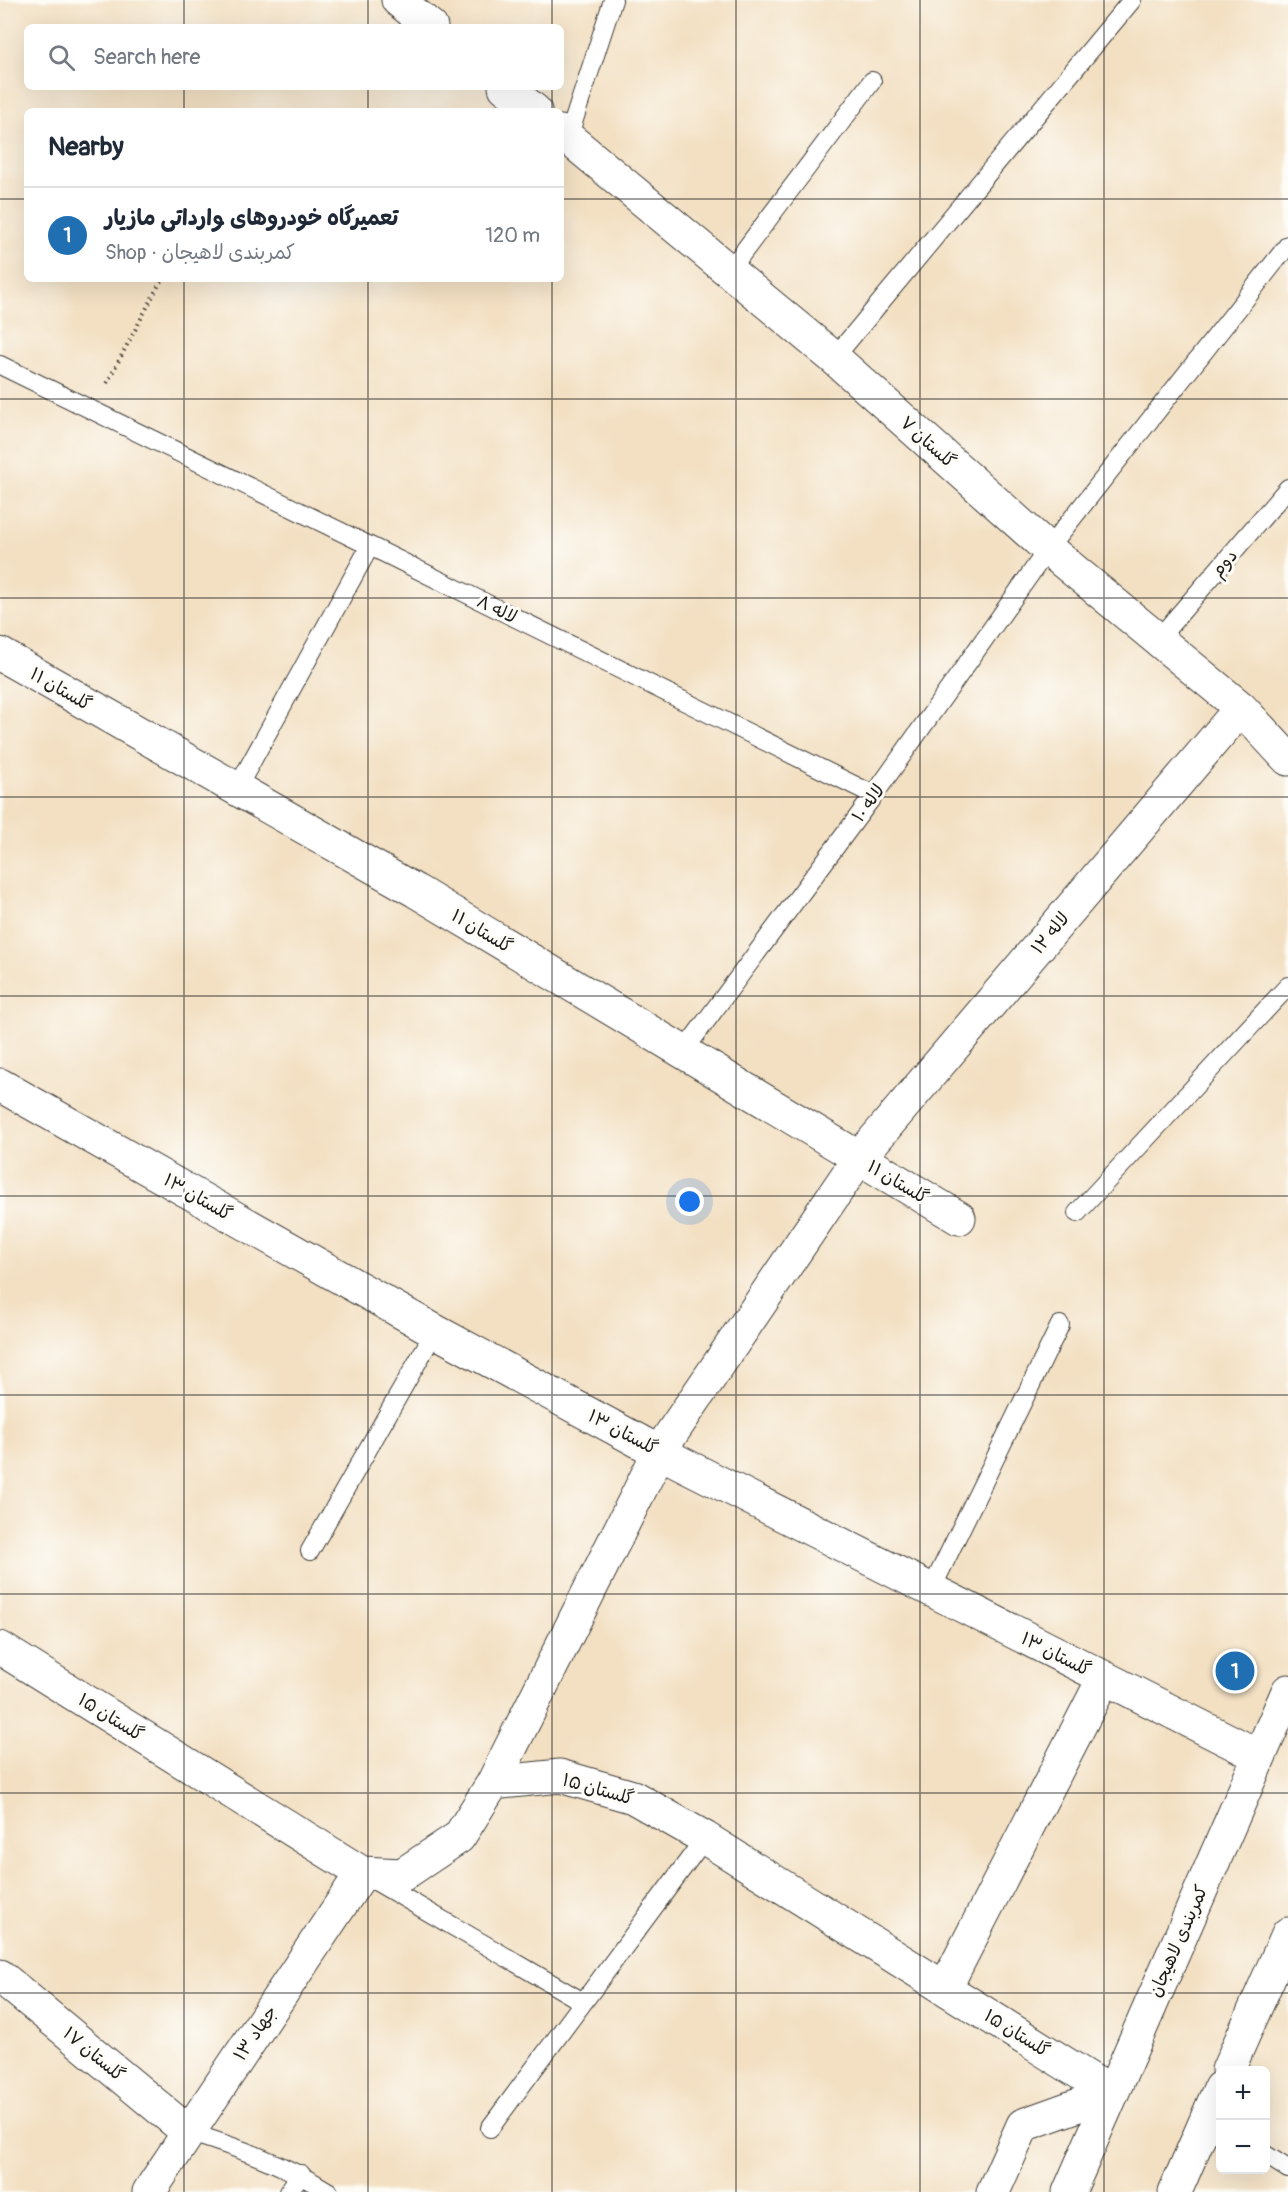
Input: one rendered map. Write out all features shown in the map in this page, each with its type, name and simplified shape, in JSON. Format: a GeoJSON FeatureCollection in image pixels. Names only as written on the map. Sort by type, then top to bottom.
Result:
{"type":"FeatureCollection","features":[{"type":"Feature","properties":{"kind":"main road"},"geometry":{"type":"LineString","coordinates":[[398,0],[427,24]]}},
{"type":"Feature","properties":{"kind":"main road"},"geometry":{"type":"LineString","coordinates":[[509,90],[531,108]]}},
{"type":"Feature","properties":{"kind":"main road","name":"گلستان ۷"},"geometry":{"type":"LineString","coordinates":[[564,135],[834,358],[1048,549],[1159,638],[1241,708],[1288,759]]}},
{"type":"Feature","properties":{"kind":"main road","name":"گلستان ۱۱"},"geometry":{"type":"LineString","coordinates":[[0,654],[416,891],[959,1218]]}},
{"type":"Feature","properties":{"kind":"main road","name":"لاله ۱۲"},"geometry":{"type":"LineString","coordinates":[[492,1783],[659,1452],[859,1158],[1241,708]]}},
{"type":"Feature","properties":{"kind":"main road","name":"گلستان ۱۳"},"geometry":{"type":"LineString","coordinates":[[0,1085],[435,1331],[659,1452],[1259,1756]]}},
{"type":"Feature","properties":{"kind":"main road","name":"گلستان ۱۵"},"geometry":{"type":"LineString","coordinates":[[0,1648],[362,1873],[402,1875],[459,1837],[492,1783],[560,1776],[633,1797],[705,1838],[1112,2093]]}},
{"type":"Feature","properties":{"kind":"main road"},"geometry":{"type":"LineString","coordinates":[[945,1988],[1104,1678]]}},
{"type":"Feature","properties":{"kind":"main road","name":"کمربندی لاهیجان"},"geometry":{"type":"LineString","coordinates":[[1069,2192],[1288,1690]]}},
{"type":"Feature","properties":{"kind":"main road","name":"جهاد ۱۳"},"geometry":{"type":"LineString","coordinates":[[149,2192],[362,1873]]}},
{"type":"Feature","properties":{"kind":"main road"},"geometry":{"type":"LineString","coordinates":[[1230,2066],[1288,1934]]}},
{"type":"Feature","properties":{"kind":"main road","name":"گلستان ۱۷"},"geometry":{"type":"LineString","coordinates":[[0,1976],[189,2132]]}},
{"type":"Feature","properties":{"kind":"main road"},"geometry":{"type":"LineString","coordinates":[[993,2192],[1023,2124],[1112,2093]]}},
{"type":"Feature","properties":{"kind":"main road"},"geometry":{"type":"LineString","coordinates":[[1176,2192],[1213,2124]]}},
{"type":"Feature","properties":{"kind":"lane"},"geometry":{"type":"LineString","coordinates":[[564,135],[613,0]]}},
{"type":"Feature","properties":{"kind":"lane"},"geometry":{"type":"LineString","coordinates":[[834,358],[1132,0]]}},
{"type":"Feature","properties":{"kind":"lane"},"geometry":{"type":"LineString","coordinates":[[729,271],[872,81]]}},
{"type":"Feature","properties":{"kind":"lane","name":"لاله ۱۰"},"geometry":{"type":"LineString","coordinates":[[682,1052],[874,795],[1048,549],[1288,244]]}},
{"type":"Feature","properties":{"kind":"lane","name":"لاله ۸"},"geometry":{"type":"LineString","coordinates":[[0,365],[874,795]]}},
{"type":"Feature","properties":{"kind":"lane","name":"دوم"},"geometry":{"type":"LineString","coordinates":[[1159,638],[1288,488]]}},
{"type":"Feature","properties":{"kind":"lane"},"geometry":{"type":"LineString","coordinates":[[236,790],[370,546]]}},
{"type":"Feature","properties":{"kind":"lane"},"geometry":{"type":"LineString","coordinates":[[1077,1213],[1288,986]]}},
{"type":"Feature","properties":{"kind":"lane"},"geometry":{"type":"LineString","coordinates":[[931,1590],[1060,1325]]}},
{"type":"Feature","properties":{"kind":"lane"},"geometry":{"type":"LineString","coordinates":[[310,1551],[435,1331]]}},
{"type":"Feature","properties":{"kind":"lane"},"geometry":{"type":"LineString","coordinates":[[490,2128],[705,1838]]}},
{"type":"Feature","properties":{"kind":"lane"},"geometry":{"type":"LineString","coordinates":[[362,1873],[583,2002]]}},
{"type":"Feature","properties":{"kind":"lane"},"geometry":{"type":"LineString","coordinates":[[189,2132],[262,2156],[301,2174],[329,2192]]}},
{"type":"Feature","properties":{"kind":"lane"},"geometry":{"type":"LineString","coordinates":[[1270,2158],[1288,2169]]}},
{"type":"Feature","properties":{"kind":"lane"},"geometry":{"type":"LineString","coordinates":[[288,2192],[301,2174]]}},
{"type":"Feature","properties":{"kind":"path"},"geometry":{"type":"LineString","coordinates":[[93,411],[160,282]]}},
{"type":"Feature","properties":{"kind":"place","name":"تعمیرگاه خودروهای وارداتی مازیار"},"geometry":{"type":"Point","coordinates":[1235,1671]}}]}
